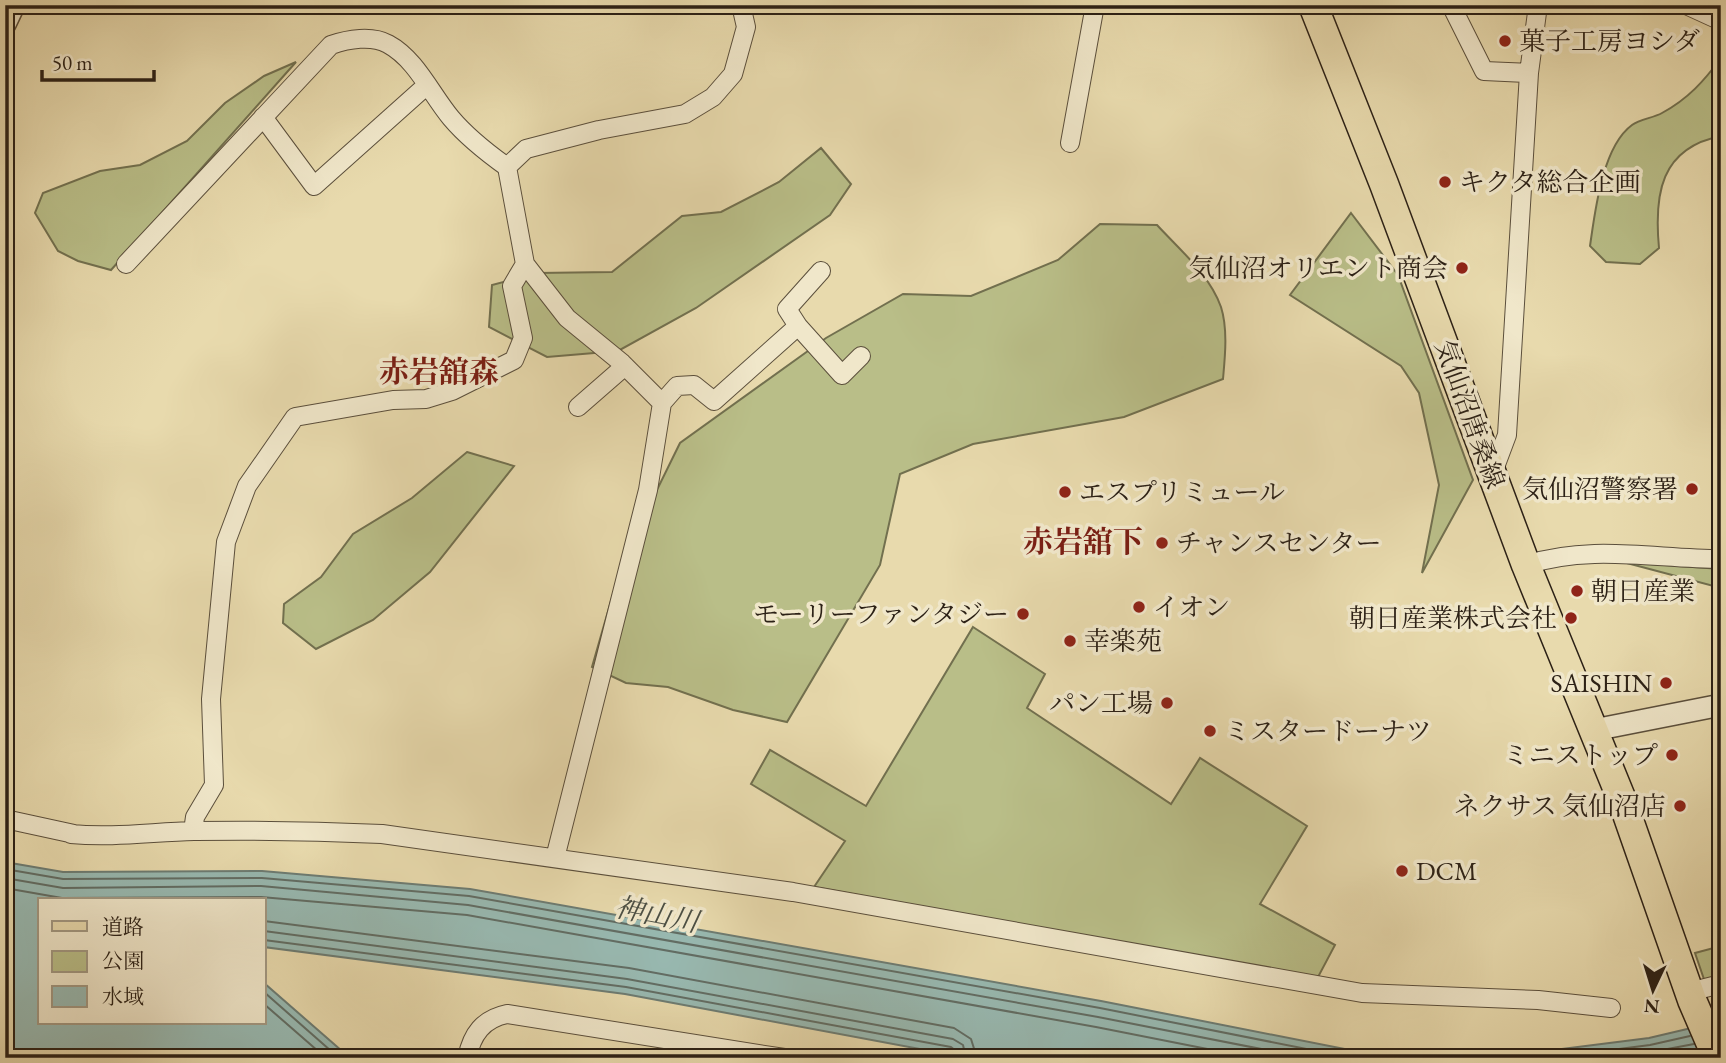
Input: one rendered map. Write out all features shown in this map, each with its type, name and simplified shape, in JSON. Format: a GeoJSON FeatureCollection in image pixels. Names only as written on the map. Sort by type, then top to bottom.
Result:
{"type":"FeatureCollection","features":[{"type":"Feature","properties":{"kind":"main road","name":"気仙沼唐桑線"},"geometry":{"type":"LineString","coordinates":[[1313,5],[1384,184],[1526,565],[1697,994],[1717,1058]]}},
{"type":"Feature","properties":{"kind":"street"},"geometry":{"type":"LineString","coordinates":[[5,24],[14,5]]}},
{"type":"Feature","properties":{"kind":"street"},"geometry":{"type":"LineString","coordinates":[[507,167],[526,149],[599,130],[685,114],[713,97],[733,74],[746,27],[741,5]]}},
{"type":"Feature","properties":{"kind":"street"},"geometry":{"type":"LineString","coordinates":[[1070,143],[1095,5]]}},
{"type":"Feature","properties":{"kind":"street"},"geometry":{"type":"LineString","coordinates":[[1451,5],[1484,71],[1528,73]]}},
{"type":"Feature","properties":{"kind":"street"},"geometry":{"type":"LineString","coordinates":[[1492,475],[1507,435],[1528,73],[1538,5]]}},
{"type":"Feature","properties":{"kind":"street"},"geometry":{"type":"LineString","coordinates":[[1686,5],[1721,21]]}},
{"type":"Feature","properties":{"kind":"street"},"geometry":{"type":"LineString","coordinates":[[126,264],[331,45],[351,38],[387,43],[409,62],[450,117],[476,145],[507,167],[525,264],[567,318],[625,366],[662,403]]}},
{"type":"Feature","properties":{"kind":"street"},"geometry":{"type":"LineString","coordinates":[[264,117],[314,186],[427,85]]}},
{"type":"Feature","properties":{"kind":"street"},"geometry":{"type":"LineString","coordinates":[[192,831],[194,817],[214,785],[211,699],[220,591],[226,542],[247,486],[295,417],[393,400],[426,399],[452,391],[514,360],[523,338],[512,286],[525,264]]}},
{"type":"Feature","properties":{"kind":"street"},"geometry":{"type":"LineString","coordinates":[[821,271],[787,309],[798,326],[842,375],[861,356]]}},
{"type":"Feature","properties":{"kind":"street"},"geometry":{"type":"LineString","coordinates":[[555,858],[648,490],[662,403],[677,386],[694,385],[714,401],[798,326]]}},
{"type":"Feature","properties":{"kind":"street"},"geometry":{"type":"LineString","coordinates":[[578,407],[625,366]]}},
{"type":"Feature","properties":{"kind":"street"},"geometry":{"type":"LineString","coordinates":[[1526,565],[1552,557],[1584,553],[1721,559]]}},
{"type":"Feature","properties":{"kind":"street"},"geometry":{"type":"LineString","coordinates":[[1594,730],[1721,705]]}},
{"type":"Feature","properties":{"kind":"street"},"geometry":{"type":"LineString","coordinates":[[5,819],[72,834],[99,836],[192,831],[382,834],[941,916],[1099,948],[1362,993],[1538,1000],[1611,1008]]}},
{"type":"Feature","properties":{"kind":"street"},"geometry":{"type":"LineString","coordinates":[[1697,994],[1721,984]]}},
{"type":"Feature","properties":{"kind":"street"},"geometry":{"type":"LineString","coordinates":[[467,1058],[470,1042],[480,1027],[492,1017],[507,1014],[784,1058]]}},
{"type":"Feature","properties":{"kind":"green space"},"geometry":{"type":"Polygon","coordinates":[[[1721,58],[1721,136],[1701,142],[1685,151],[1673,163],[1665,177],[1658,210],[1659,248],[1640,264],[1606,262],[1590,246],[1602,181],[1613,148],[1632,125],[1662,113],[1688,96],[1721,58]]]}},
{"type":"Feature","properties":{"kind":"green space"},"geometry":{"type":"Polygon","coordinates":[[[296,62],[111,270],[78,261],[58,251],[35,213],[43,193],[100,171],[140,165],[187,141],[225,103],[264,76],[296,62]]]}},
{"type":"Feature","properties":{"kind":"green space"},"geometry":{"type":"Polygon","coordinates":[[[821,148],[851,184],[830,215],[696,308],[618,351],[547,357],[489,327],[492,285],[537,273],[612,272],[682,216],[721,212],[779,182],[821,148]]]}},
{"type":"Feature","properties":{"kind":"green space"},"geometry":{"type":"Polygon","coordinates":[[[1351,213],[1398,275],[1473,480],[1422,573],[1439,485],[1419,393],[1401,366],[1290,295],[1351,213]]]}},
{"type":"Feature","properties":{"kind":"green space"},"geometry":{"type":"Polygon","coordinates":[[[1100,224],[1157,225],[1202,273],[1216,295],[1225,324],[1223,379],[1124,417],[973,444],[900,474],[880,565],[787,722],[733,710],[668,687],[626,683],[592,667],[623,559],[680,443],[826,338],[903,294],[971,296],[1058,260],[1100,224]]]}},
{"type":"Feature","properties":{"kind":"green space"},"geometry":{"type":"Polygon","coordinates":[[[467,452],[514,466],[430,572],[373,620],[316,649],[283,623],[284,604],[321,577],[353,534],[412,498],[467,452]]]}},
{"type":"Feature","properties":{"kind":"green space"},"geometry":{"type":"Polygon","coordinates":[[[1623,562],[1721,569],[1721,588],[1623,562]]]}},
{"type":"Feature","properties":{"kind":"green space"},"geometry":{"type":"Polygon","coordinates":[[[973,627],[1045,674],[1027,708],[1171,804],[1200,758],[1307,826],[1260,904],[1335,945],[1317,979],[814,887],[845,841],[751,784],[770,750],[866,806],[973,627]]]}},
{"type":"Feature","properties":{"kind":"green space"},"geometry":{"type":"Polygon","coordinates":[[[1721,946],[1721,984],[1707,988],[1695,953],[1721,946]]]}},
{"type":"Feature","properties":{"kind":"water"},"geometry":{"type":"Polygon","coordinates":[[[5,862],[63,872],[262,871],[470,889],[1101,1001],[1370,1054],[1506,1056],[1649,1038],[1721,1021],[1721,1058],[968,1058],[625,994],[266,947],[266,898],[38,898],[38,1024],[266,1024],[266,985],[350,1058],[5,1058],[5,862]]]}},
{"type":"Feature","properties":{"kind":"place","name":"菓子工房ヨシダ"},"geometry":{"type":"Point","coordinates":[1505,41]}},
{"type":"Feature","properties":{"kind":"place","name":"キクタ総合企画"},"geometry":{"type":"Point","coordinates":[1445,182]}},
{"type":"Feature","properties":{"kind":"place","name":"気仙沼オリエント商会"},"geometry":{"type":"Point","coordinates":[1462,268]}},
{"type":"Feature","properties":{"kind":"place","name":"気仙沼警察署"},"geometry":{"type":"Point","coordinates":[1692,489]}},
{"type":"Feature","properties":{"kind":"place","name":"エスプリミュール"},"geometry":{"type":"Point","coordinates":[1065,492]}},
{"type":"Feature","properties":{"kind":"place","name":"チャンスセンター"},"geometry":{"type":"Point","coordinates":[1162,543]}},
{"type":"Feature","properties":{"kind":"place","name":"朝日産業"},"geometry":{"type":"Point","coordinates":[1577,591]}},
{"type":"Feature","properties":{"kind":"place","name":"イオン"},"geometry":{"type":"Point","coordinates":[1139,607]}},
{"type":"Feature","properties":{"kind":"place","name":"モーリーファンタジー"},"geometry":{"type":"Point","coordinates":[1023,614]}},
{"type":"Feature","properties":{"kind":"place","name":"朝日産業株式会社"},"geometry":{"type":"Point","coordinates":[1571,618]}},
{"type":"Feature","properties":{"kind":"place","name":"幸楽苑"},"geometry":{"type":"Point","coordinates":[1070,641]}},
{"type":"Feature","properties":{"kind":"place","name":"SAISHIN"},"geometry":{"type":"Point","coordinates":[1666,683]}},
{"type":"Feature","properties":{"kind":"place","name":"パン工場"},"geometry":{"type":"Point","coordinates":[1167,703]}},
{"type":"Feature","properties":{"kind":"place","name":"ミスタードーナツ"},"geometry":{"type":"Point","coordinates":[1210,731]}},
{"type":"Feature","properties":{"kind":"place","name":"ミニストップ"},"geometry":{"type":"Point","coordinates":[1672,755]}},
{"type":"Feature","properties":{"kind":"place","name":"ネクサス 気仙沼店"},"geometry":{"type":"Point","coordinates":[1680,806]}},
{"type":"Feature","properties":{"kind":"place","name":"DCM"},"geometry":{"type":"Point","coordinates":[1402,871]}},
{"type":"Feature","properties":{"kind":"district","name":"赤岩舘森"},"geometry":{"type":"Point","coordinates":[439,372]}},
{"type":"Feature","properties":{"kind":"district","name":"赤岩舘下"},"geometry":{"type":"Point","coordinates":[1083,542]}},
{"type":"Feature","properties":{"kind":"water label","name":"神山川"},"geometry":{"type":"Point","coordinates":[657,914]}}]}
